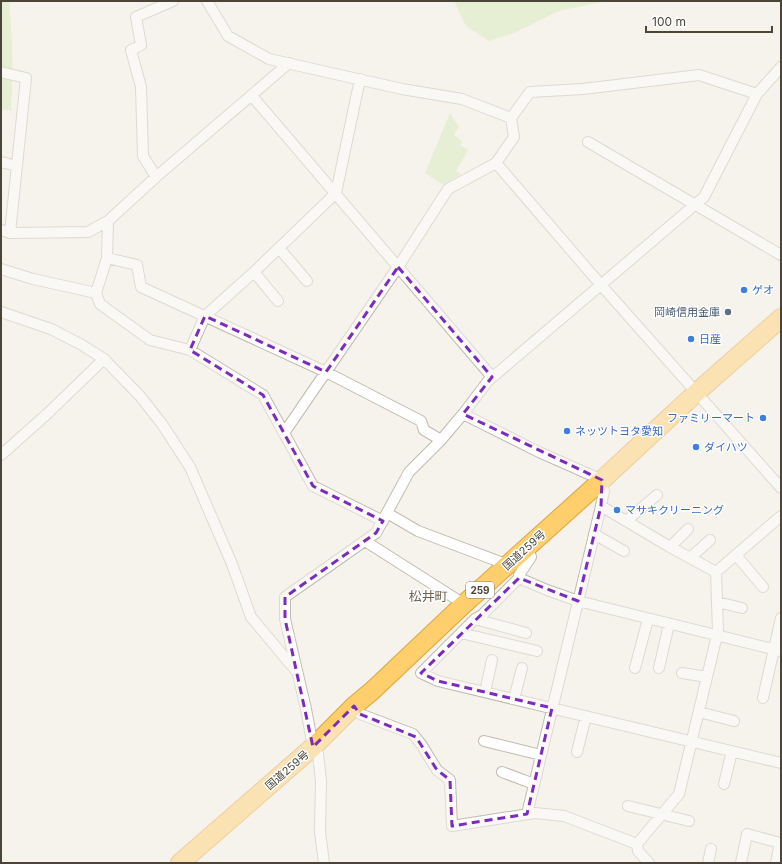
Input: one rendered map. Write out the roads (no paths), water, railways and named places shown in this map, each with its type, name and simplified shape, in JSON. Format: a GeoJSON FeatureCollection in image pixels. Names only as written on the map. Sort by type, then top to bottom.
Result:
{"type":"FeatureCollection","features":[{"type":"Feature","properties":{"kind":"highway","name":"国道259号"},"geometry":{"type":"LineString","coordinates":[[180,863],[313,746],[464,604],[514,571],[528,547],[697,392],[781,318]]}},
{"type":"Feature","properties":{"kind":"street"},"geometry":{"type":"LineString","coordinates":[[156,177],[143,156],[141,87],[131,50],[141,45],[136,16],[173,1]]}},
{"type":"Feature","properties":{"kind":"street"},"geometry":{"type":"LineString","coordinates":[[207,1],[228,36],[269,59],[402,89],[462,99],[511,118]]}},
{"type":"Feature","properties":{"kind":"street"},"geometry":{"type":"LineString","coordinates":[[1,72],[26,78],[17,166],[6,231],[88,232],[108,221],[156,177],[289,63]]}},
{"type":"Feature","properties":{"kind":"street"},"geometry":{"type":"LineString","coordinates":[[324,863],[320,832],[321,781],[318,754],[313,746],[285,619],[285,597],[376,533],[409,472],[441,440],[488,381],[704,197],[757,94],[781,67]]}},
{"type":"Feature","properties":{"kind":"street"},"geometry":{"type":"LineString","coordinates":[[284,434],[398,267],[448,188],[496,163],[514,137],[511,118],[530,92],[583,89],[699,75],[757,94]]}},
{"type":"Feature","properties":{"kind":"street"},"geometry":{"type":"LineString","coordinates":[[190,350],[205,316],[254,272],[336,193],[360,79]]}},
{"type":"Feature","properties":{"kind":"street"},"geometry":{"type":"LineString","coordinates":[[252,96],[492,377]]}},
{"type":"Feature","properties":{"kind":"street"},"geometry":{"type":"LineString","coordinates":[[588,142],[781,255]]}},
{"type":"Feature","properties":{"kind":"street"},"geometry":{"type":"LineString","coordinates":[[1,162],[17,166]]}},
{"type":"Feature","properties":{"kind":"street"},"geometry":{"type":"LineString","coordinates":[[496,163],[601,285],[781,488]]}},
{"type":"Feature","properties":{"kind":"street"},"geometry":{"type":"LineString","coordinates":[[108,221],[107,258],[96,293],[100,304],[150,340],[190,350],[263,395],[313,486],[514,571],[546,590],[578,601],[778,650]]}},
{"type":"Feature","properties":{"kind":"street"},"geometry":{"type":"LineString","coordinates":[[279,248],[307,281]]}},
{"type":"Feature","properties":{"kind":"street"},"geometry":{"type":"LineString","coordinates":[[107,258],[137,265],[141,286],[326,372],[421,421],[424,430],[441,440]]}},
{"type":"Feature","properties":{"kind":"street"},"geometry":{"type":"LineString","coordinates":[[1,269],[34,279],[96,293]]}},
{"type":"Feature","properties":{"kind":"street"},"geometry":{"type":"LineString","coordinates":[[254,272],[278,301]]}},
{"type":"Feature","properties":{"kind":"street"},"geometry":{"type":"LineString","coordinates":[[1,312],[51,329],[82,344],[104,359],[140,396],[162,424],[190,467],[232,564],[252,617],[298,673]]}},
{"type":"Feature","properties":{"kind":"street"},"geometry":{"type":"LineString","coordinates":[[1,455],[47,414],[104,359]]}},
{"type":"Feature","properties":{"kind":"street"},"geometry":{"type":"LineString","coordinates":[[463,414],[539,452],[602,480],[604,491],[527,814]]}},
{"type":"Feature","properties":{"kind":"street"},"geometry":{"type":"LineString","coordinates":[[626,521],[657,495]]}},
{"type":"Feature","properties":{"kind":"street"},"geometry":{"type":"LineString","coordinates":[[601,506],[670,547],[716,572]]}},
{"type":"Feature","properties":{"kind":"street"},"geometry":{"type":"LineString","coordinates":[[649,863],[638,851],[637,844],[679,794],[718,631],[716,572],[781,516]]}},
{"type":"Feature","properties":{"kind":"street"},"geometry":{"type":"LineString","coordinates":[[670,547],[688,529]]}},
{"type":"Feature","properties":{"kind":"street"},"geometry":{"type":"LineString","coordinates":[[594,534],[624,551]]}},
{"type":"Feature","properties":{"kind":"street"},"geometry":{"type":"LineString","coordinates":[[690,558],[710,540]]}},
{"type":"Feature","properties":{"kind":"street"},"geometry":{"type":"LineString","coordinates":[[366,541],[464,604]]}},
{"type":"Feature","properties":{"kind":"street"},"geometry":{"type":"LineString","coordinates":[[736,554],[763,587]]}},
{"type":"Feature","properties":{"kind":"street"},"geometry":{"type":"LineString","coordinates":[[514,571],[482,616],[475,619],[421,672],[438,681],[781,763]]}},
{"type":"Feature","properties":{"kind":"street"},"geometry":{"type":"LineString","coordinates":[[717,602],[742,608]]}},
{"type":"Feature","properties":{"kind":"street"},"geometry":{"type":"LineString","coordinates":[[763,698],[778,650],[781,618]]}},
{"type":"Feature","properties":{"kind":"street"},"geometry":{"type":"LineString","coordinates":[[475,619],[526,633]]}},
{"type":"Feature","properties":{"kind":"street"},"geometry":{"type":"LineString","coordinates":[[635,668],[648,619]]}},
{"type":"Feature","properties":{"kind":"street"},"geometry":{"type":"LineString","coordinates":[[659,668],[669,624]]}},
{"type":"Feature","properties":{"kind":"street"},"geometry":{"type":"LineString","coordinates":[[461,633],[537,651]]}},
{"type":"Feature","properties":{"kind":"street"},"geometry":{"type":"LineString","coordinates":[[484,692],[492,660]]}},
{"type":"Feature","properties":{"kind":"street"},"geometry":{"type":"LineString","coordinates":[[514,699],[522,668]]}},
{"type":"Feature","properties":{"kind":"street"},"geometry":{"type":"LineString","coordinates":[[682,673],[707,677]]}},
{"type":"Feature","properties":{"kind":"street"},"geometry":{"type":"LineString","coordinates":[[354,706],[360,714],[404,730],[416,737],[437,770],[450,780],[452,826],[535,812],[564,816],[637,844]]}},
{"type":"Feature","properties":{"kind":"street"},"geometry":{"type":"LineString","coordinates":[[699,712],[734,721]]}},
{"type":"Feature","properties":{"kind":"street"},"geometry":{"type":"LineString","coordinates":[[577,752],[586,716]]}},
{"type":"Feature","properties":{"kind":"street"},"geometry":{"type":"LineString","coordinates":[[484,741],[541,755]]}},
{"type":"Feature","properties":{"kind":"street"},"geometry":{"type":"LineString","coordinates":[[724,784],[732,751]]}},
{"type":"Feature","properties":{"kind":"street"},"geometry":{"type":"LineString","coordinates":[[502,772],[534,784]]}},
{"type":"Feature","properties":{"kind":"street"},"geometry":{"type":"LineString","coordinates":[[628,806],[689,822]]}},
{"type":"Feature","properties":{"kind":"street"},"geometry":{"type":"LineString","coordinates":[[741,863],[747,834],[780,843],[776,863]]}},
{"type":"Feature","properties":{"kind":"street"},"geometry":{"type":"LineString","coordinates":[[708,863],[711,850]]}},
{"type":"Feature","properties":{"kind":"place","name":"ゲオ"},"geometry":{"type":"Point","coordinates":[744,290]}},
{"type":"Feature","properties":{"kind":"place","name":"岡崎信用金庫"},"geometry":{"type":"Point","coordinates":[728,312]}},
{"type":"Feature","properties":{"kind":"place","name":"日産"},"geometry":{"type":"Point","coordinates":[691,339]}},
{"type":"Feature","properties":{"kind":"place","name":"ファミリーマート"},"geometry":{"type":"Point","coordinates":[763,418]}},
{"type":"Feature","properties":{"kind":"place","name":"ネッツトヨタ愛知"},"geometry":{"type":"Point","coordinates":[567,431]}},
{"type":"Feature","properties":{"kind":"place","name":"ダイハツ"},"geometry":{"type":"Point","coordinates":[696,447]}},
{"type":"Feature","properties":{"kind":"place","name":"マサキクリーニング"},"geometry":{"type":"Point","coordinates":[617,510]}},
{"type":"Feature","properties":{"kind":"district","name":"松井町"},"geometry":{"type":"Point","coordinates":[428,596]}}]}
